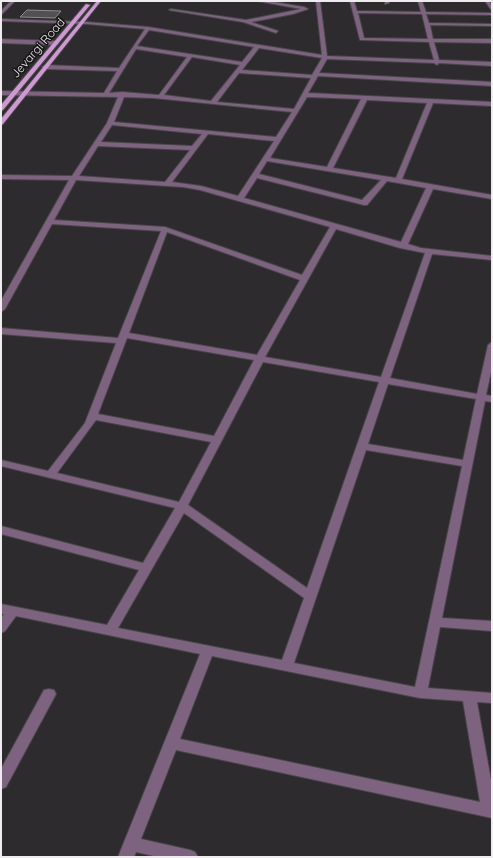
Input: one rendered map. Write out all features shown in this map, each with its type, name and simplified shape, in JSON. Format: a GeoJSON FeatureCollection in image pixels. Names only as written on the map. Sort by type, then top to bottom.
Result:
{"type":"FeatureCollection","features":[{"type":"Feature","properties":{"kind":"main road","name":"Jevargi Road"},"geometry":{"type":"LineString","coordinates":[[1,109],[91,1]]}},
{"type":"Feature","properties":{"kind":"main road"},"geometry":{"type":"LineString","coordinates":[[1,124],[99,1]]}},
{"type":"Feature","properties":{"kind":"street"},"geometry":{"type":"LineString","coordinates":[[1,14],[13,1]]}},
{"type":"Feature","properties":{"kind":"street"},"geometry":{"type":"LineString","coordinates":[[259,1],[320,11]]}},
{"type":"Feature","properties":{"kind":"street"},"geometry":{"type":"LineString","coordinates":[[240,199],[296,111],[325,57],[318,1]]}},
{"type":"Feature","properties":{"kind":"street"},"geometry":{"type":"LineString","coordinates":[[352,1],[362,39],[492,41]]}},
{"type":"Feature","properties":{"kind":"street"},"geometry":{"type":"LineString","coordinates":[[420,1],[436,63]]}},
{"type":"Feature","properties":{"kind":"street"},"geometry":{"type":"LineString","coordinates":[[487,1],[492,10]]}},
{"type":"Feature","properties":{"kind":"street"},"geometry":{"type":"LineString","coordinates":[[244,21],[288,14],[306,8]]}},
{"type":"Feature","properties":{"kind":"street"},"geometry":{"type":"LineString","coordinates":[[171,10],[244,21],[276,32]]}},
{"type":"Feature","properties":{"kind":"street"},"geometry":{"type":"LineString","coordinates":[[355,12],[492,14]]}},
{"type":"Feature","properties":{"kind":"street"},"geometry":{"type":"LineString","coordinates":[[1,20],[82,23],[148,28],[325,57],[436,63],[492,64]]}},
{"type":"Feature","properties":{"kind":"street"},"geometry":{"type":"LineString","coordinates":[[427,24],[492,25]]}},
{"type":"Feature","properties":{"kind":"street"},"geometry":{"type":"LineString","coordinates":[[106,94],[134,47],[148,28]]}},
{"type":"Feature","properties":{"kind":"street"},"geometry":{"type":"LineString","coordinates":[[1,41],[56,43]]}},
{"type":"Feature","properties":{"kind":"street"},"geometry":{"type":"LineString","coordinates":[[213,103],[258,45]]}},
{"type":"Feature","properties":{"kind":"street"},"geometry":{"type":"LineString","coordinates":[[134,47],[244,64]]}},
{"type":"Feature","properties":{"kind":"street"},"geometry":{"type":"LineString","coordinates":[[160,97],[190,56]]}},
{"type":"Feature","properties":{"kind":"street"},"geometry":{"type":"LineString","coordinates":[[45,67],[120,70]]}},
{"type":"Feature","properties":{"kind":"street"},"geometry":{"type":"LineString","coordinates":[[239,71],[492,84]]}},
{"type":"Feature","properties":{"kind":"street"},"geometry":{"type":"LineString","coordinates":[[1,93],[122,94],[296,111]]}},
{"type":"Feature","properties":{"kind":"street"},"geometry":{"type":"LineString","coordinates":[[1,309],[74,178],[110,123],[122,94]]}},
{"type":"Feature","properties":{"kind":"street"},"geometry":{"type":"LineString","coordinates":[[305,95],[492,104]]}},
{"type":"Feature","properties":{"kind":"street"},"geometry":{"type":"LineString","coordinates":[[329,169],[365,98]]}},
{"type":"Feature","properties":{"kind":"street"},"geometry":{"type":"LineString","coordinates":[[398,181],[431,101]]}},
{"type":"Feature","properties":{"kind":"street"},"geometry":{"type":"LineString","coordinates":[[110,123],[278,139]]}},
{"type":"Feature","properties":{"kind":"street"},"geometry":{"type":"LineString","coordinates":[[168,183],[206,132]]}},
{"type":"Feature","properties":{"kind":"street"},"geometry":{"type":"LineString","coordinates":[[96,144],[195,148]]}},
{"type":"Feature","properties":{"kind":"street"},"geometry":{"type":"LineString","coordinates":[[266,159],[492,197]]}},
{"type":"Feature","properties":{"kind":"street"},"geometry":{"type":"LineString","coordinates":[[256,175],[364,203],[385,179]]}},
{"type":"Feature","properties":{"kind":"street"},"geometry":{"type":"LineString","coordinates":[[1,176],[168,183],[201,188],[403,246],[429,252],[492,258]]}},
{"type":"Feature","properties":{"kind":"street"},"geometry":{"type":"LineString","coordinates":[[403,246],[430,187]]}},
{"type":"Feature","properties":{"kind":"street"},"geometry":{"type":"LineString","coordinates":[[49,222],[165,229],[305,279]]}},
{"type":"Feature","properties":{"kind":"street"},"geometry":{"type":"LineString","coordinates":[[110,631],[182,506],[259,360],[334,226]]}},
{"type":"Feature","properties":{"kind":"street"},"geometry":{"type":"LineString","coordinates":[[50,475],[90,423],[165,229]]}},
{"type":"Feature","properties":{"kind":"street"},"geometry":{"type":"LineString","coordinates":[[286,666],[429,252]]}},
{"type":"Feature","properties":{"kind":"street"},"geometry":{"type":"LineString","coordinates":[[1,331],[123,338],[487,398]]}},
{"type":"Feature","properties":{"kind":"street"},"geometry":{"type":"LineString","coordinates":[[420,693],[468,464],[487,398],[492,345]]}},
{"type":"Feature","properties":{"kind":"street"},"geometry":{"type":"LineString","coordinates":[[93,416],[218,440]]}},
{"type":"Feature","properties":{"kind":"street"},"geometry":{"type":"LineString","coordinates":[[362,446],[468,464]]}},
{"type":"Feature","properties":{"kind":"street"},"geometry":{"type":"LineString","coordinates":[[1,463],[182,506],[310,596]]}},
{"type":"Feature","properties":{"kind":"street"},"geometry":{"type":"LineString","coordinates":[[1,530],[147,568]]}},
{"type":"Feature","properties":{"kind":"street"},"geometry":{"type":"LineString","coordinates":[[1,628],[7,610],[420,693],[492,698]]}},
{"type":"Feature","properties":{"kind":"street"},"geometry":{"type":"LineString","coordinates":[[435,622],[492,626]]}},
{"type":"Feature","properties":{"kind":"street"},"geometry":{"type":"LineString","coordinates":[[190,857],[128,850],[208,651]]}},
{"type":"Feature","properties":{"kind":"street"},"geometry":{"type":"LineString","coordinates":[[1,783],[49,694]]}},
{"type":"Feature","properties":{"kind":"street"},"geometry":{"type":"LineString","coordinates":[[171,743],[490,811],[469,696]]}},
{"type":"Feature","properties":{"kind":"building"},"geometry":{"type":"Polygon","coordinates":[[[27,10],[61,11],[55,18],[20,17],[27,10]]]}}]}
